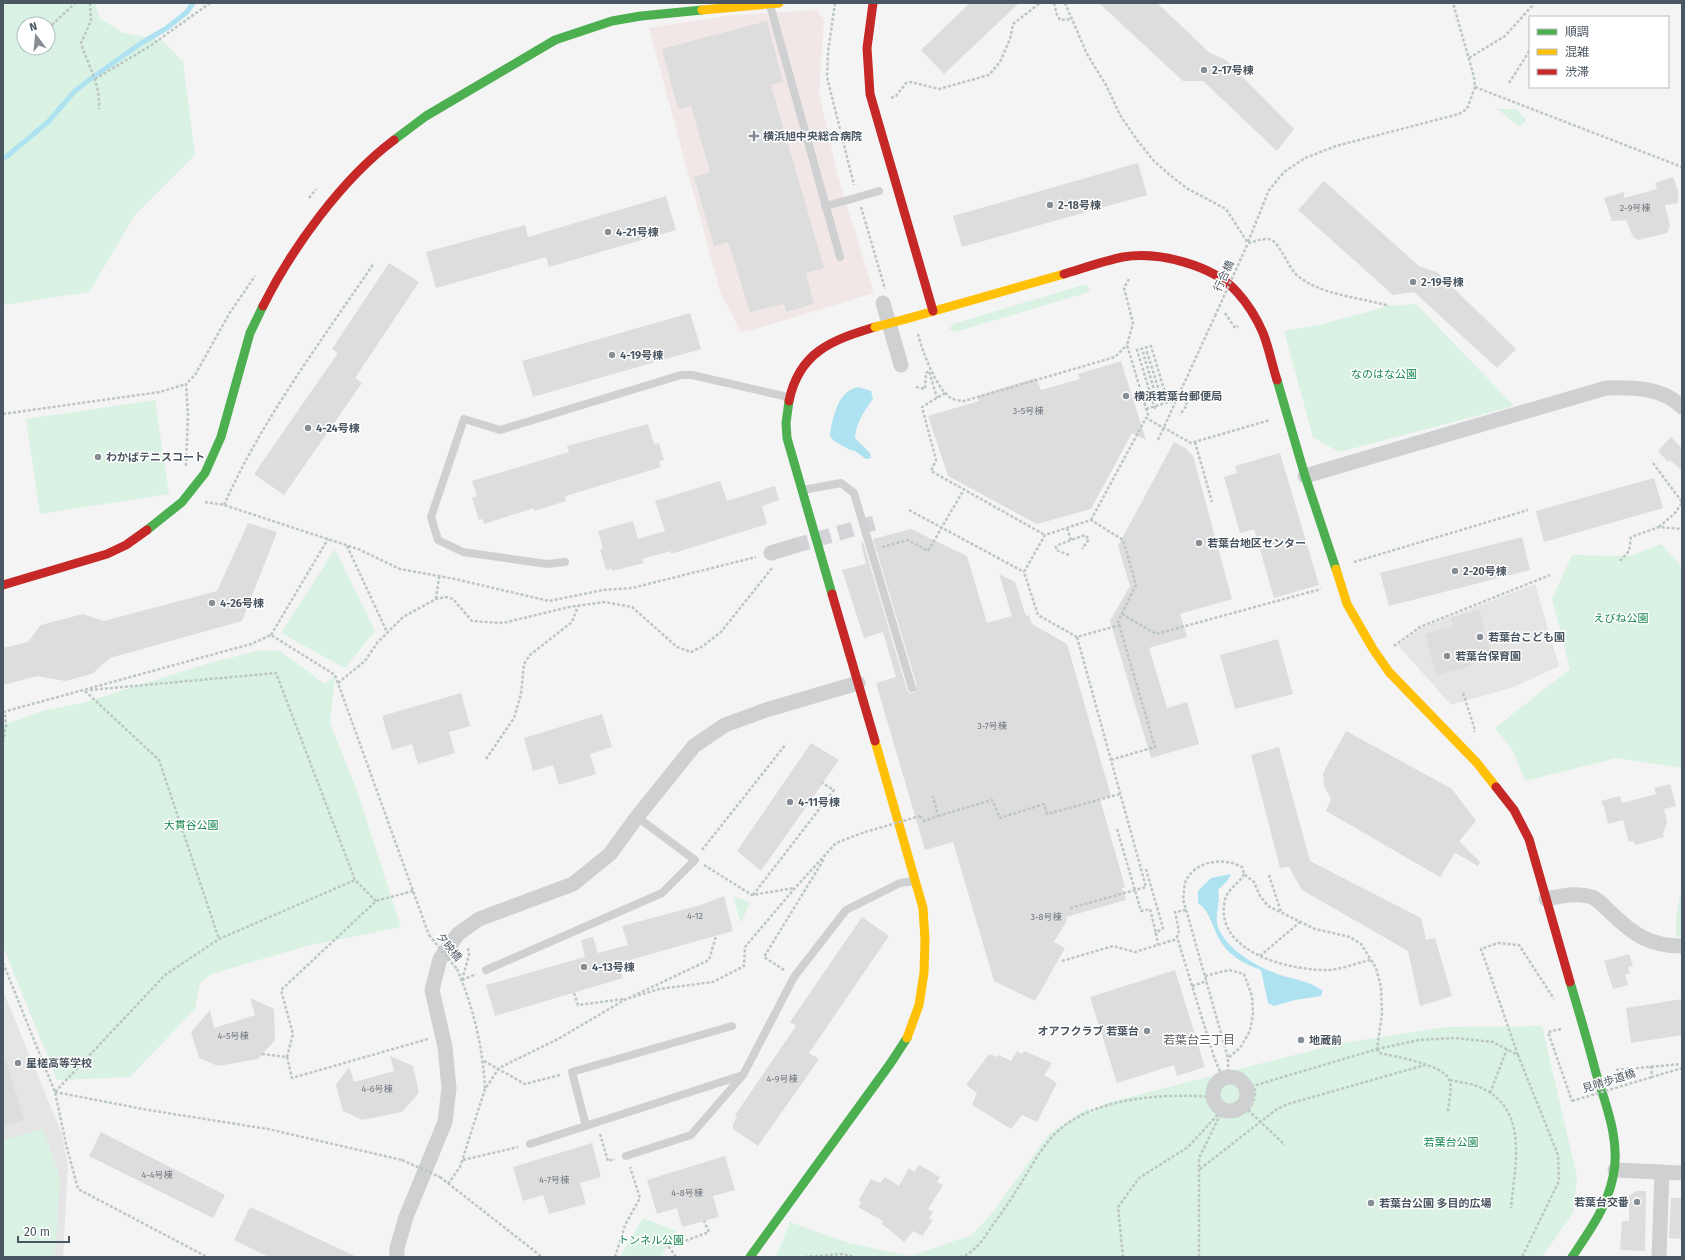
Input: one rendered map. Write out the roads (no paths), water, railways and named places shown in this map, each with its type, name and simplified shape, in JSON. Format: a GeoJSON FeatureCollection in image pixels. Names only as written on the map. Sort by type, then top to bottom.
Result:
{"type":"FeatureCollection","features":[{"type":"Feature","properties":{"kind":"street"},"geometry":{"type":"LineString","coordinates":[[3,585],[107,554],[126,545],[163,519],[182,502],[205,473],[221,437],[250,333],[277,278],[303,239],[344,186],[364,165],[391,142],[426,116],[555,40],[612,21],[641,16],[774,3]]}},
{"type":"Feature","properties":{"kind":"street"},"geometry":{"type":"LineString","coordinates":[[873,3],[867,48],[868,77],[876,115],[933,311]]}},
{"type":"Feature","properties":{"kind":"street"},"geometry":{"type":"LineString","coordinates":[[750,1257],[890,1064],[908,1034],[920,998],[925,960],[926,933],[923,908],[916,881],[787,438],[785,412],[788,397],[805,364],[818,350],[837,339],[906,318],[1124,257],[1143,256],[1162,257],[1191,264],[1215,275],[1236,291],[1251,312],[1263,333],[1304,476],[1347,604],[1389,672],[1457,740],[1492,780],[1514,810],[1529,839],[1609,1116],[1614,1141],[1615,1170],[1601,1212],[1572,1257]]}},
{"type":"Feature","properties":{"kind":"street"},"geometry":{"type":"LineString","coordinates":[[883,303],[901,366]]}},
{"type":"Feature","properties":{"kind":"street"},"geometry":{"type":"LineString","coordinates":[[1304,476],[1606,388],[1635,387],[1657,393],[1682,407]]}},
{"type":"Feature","properties":{"kind":"street"},"geometry":{"type":"LineString","coordinates":[[771,553],[794,546]]}},
{"type":"Feature","properties":{"kind":"street"},"geometry":{"type":"LineString","coordinates":[[397,1257],[397,1248],[406,1217],[445,1122],[449,1088],[442,1035],[432,990],[440,959],[458,934],[479,919],[573,884],[610,854],[637,817],[694,746],[725,725],[766,710],[858,683]]}},
{"type":"Feature","properties":{"kind":"street"},"geometry":{"type":"LineString","coordinates":[[1546,899],[1571,894],[1594,898],[1636,934],[1662,946],[1682,946]]}},
{"type":"Feature","properties":{"kind":"street"},"geometry":{"type":"LineString","coordinates":[[1226,1078],[1239,1080],[1251,1087],[1244,1104],[1234,1110],[1222,1112],[1215,1102],[1214,1097],[1216,1086],[1226,1078]]}},
{"type":"Feature","properties":{"kind":"street"},"geometry":{"type":"LineString","coordinates":[[1615,1170],[1682,1173]]}},
{"type":"Feature","properties":{"kind":"street"},"geometry":{"type":"LineString","coordinates":[[1659,1257],[1662,1172]]}},
{"type":"Feature","properties":{"kind":"lane"},"geometry":{"type":"LineString","coordinates":[[774,3],[825,206],[840,257]]}},
{"type":"Feature","properties":{"kind":"lane"},"geometry":{"type":"LineString","coordinates":[[825,206],[896,186]]}},
{"type":"Feature","properties":{"kind":"lane"},"geometry":{"type":"LineString","coordinates":[[565,562],[547,564],[463,552],[438,540],[431,518],[464,419],[500,430],[681,375],[692,375],[788,397]]}},
{"type":"Feature","properties":{"kind":"lane"},"geometry":{"type":"LineString","coordinates":[[802,491],[841,483],[854,493],[912,688]]}},
{"type":"Feature","properties":{"kind":"lane"},"geometry":{"type":"LineString","coordinates":[[486,970],[662,893],[695,860],[637,817]]}},
{"type":"Feature","properties":{"kind":"lane"},"geometry":{"type":"LineString","coordinates":[[626,1156],[691,1135],[743,1075],[794,977],[846,910],[900,883],[916,881]]}},
{"type":"Feature","properties":{"kind":"lane"},"geometry":{"type":"LineString","coordinates":[[586,1126],[572,1072],[732,1026]]}},
{"type":"Feature","properties":{"kind":"lane"},"geometry":{"type":"LineString","coordinates":[[530,1144],[743,1075]]}},
{"type":"Feature","properties":{"kind":"water"},"geometry":{"type":"Polygon","coordinates":[[[858,387],[871,391],[873,399],[861,417],[855,438],[870,453],[871,458],[866,459],[855,451],[850,450],[834,441],[830,436],[832,421],[837,406],[845,394],[858,387]]]}},
{"type":"Feature","properties":{"kind":"water"},"geometry":{"type":"Polygon","coordinates":[[[1231,874],[1228,880],[1218,890],[1219,899],[1217,922],[1222,935],[1228,943],[1244,957],[1271,972],[1313,985],[1323,991],[1321,996],[1295,1000],[1274,1006],[1268,1003],[1261,970],[1235,957],[1223,945],[1209,916],[1198,903],[1198,891],[1211,878],[1231,874]]]}},
{"type":"Feature","properties":{"kind":"waterway"},"geometry":{"type":"LineString","coordinates":[[6,157],[48,122],[75,91],[140,44],[167,28],[187,12],[193,3]]}},
{"type":"Feature","properties":{"kind":"tunnel"},"geometry":{"type":"LineString","coordinates":[[794,546],[874,523]]}},
{"type":"Feature","properties":{"kind":"place","name":"2-17号棟"},"geometry":{"type":"Point","coordinates":[1204,70]}},
{"type":"Feature","properties":{"kind":"place","name":"横浜旭中央総合病院"},"geometry":{"type":"Point","coordinates":[754,136]}},
{"type":"Feature","properties":{"kind":"place","name":"2-18号棟"},"geometry":{"type":"Point","coordinates":[1050,205]}},
{"type":"Feature","properties":{"kind":"place","name":"4-21号棟"},"geometry":{"type":"Point","coordinates":[608,232]}},
{"type":"Feature","properties":{"kind":"place","name":"2-19号棟"},"geometry":{"type":"Point","coordinates":[1413,282]}},
{"type":"Feature","properties":{"kind":"place","name":"4-19号棟"},"geometry":{"type":"Point","coordinates":[612,355]}},
{"type":"Feature","properties":{"kind":"place","name":"横浜若葉台郵便局"},"geometry":{"type":"Point","coordinates":[1126,396]}},
{"type":"Feature","properties":{"kind":"place","name":"4-24号棟"},"geometry":{"type":"Point","coordinates":[308,428]}},
{"type":"Feature","properties":{"kind":"place","name":"わかばテニスコート"},"geometry":{"type":"Point","coordinates":[98,457]}},
{"type":"Feature","properties":{"kind":"place","name":"若葉台地区センター"},"geometry":{"type":"Point","coordinates":[1199,543]}},
{"type":"Feature","properties":{"kind":"place","name":"2-20号棟"},"geometry":{"type":"Point","coordinates":[1455,571]}},
{"type":"Feature","properties":{"kind":"place","name":"4-26号棟"},"geometry":{"type":"Point","coordinates":[212,603]}},
{"type":"Feature","properties":{"kind":"place","name":"若葉台こども園"},"geometry":{"type":"Point","coordinates":[1480,637]}},
{"type":"Feature","properties":{"kind":"place","name":"若葉台保育園"},"geometry":{"type":"Point","coordinates":[1447,656]}},
{"type":"Feature","properties":{"kind":"place","name":"4-11号棟"},"geometry":{"type":"Point","coordinates":[790,802]}},
{"type":"Feature","properties":{"kind":"place","name":"4-13号棟"},"geometry":{"type":"Point","coordinates":[584,967]}},
{"type":"Feature","properties":{"kind":"place","name":"オアフクラブ 若葉台"},"geometry":{"type":"Point","coordinates":[1147,1031]}},
{"type":"Feature","properties":{"kind":"place","name":"地蔵前"},"geometry":{"type":"Point","coordinates":[1301,1040]}},
{"type":"Feature","properties":{"kind":"place","name":"星槎高等学校"},"geometry":{"type":"Point","coordinates":[18,1063]}},
{"type":"Feature","properties":{"kind":"place","name":"若葉台交番"},"geometry":{"type":"Point","coordinates":[1637,1202]}},
{"type":"Feature","properties":{"kind":"place","name":"若葉台公園 多目的広場"},"geometry":{"type":"Point","coordinates":[1371,1203]}},
{"type":"Feature","properties":{"kind":"district","name":"若葉台三丁目"},"geometry":{"type":"Point","coordinates":[1199,1040]}},
{"type":"Feature","properties":{"kind":"park label","name":"なのはな公園"},"geometry":{"type":"Point","coordinates":[1384,374]}},
{"type":"Feature","properties":{"kind":"park label","name":"えびね公園"},"geometry":{"type":"Point","coordinates":[1621,618]}},
{"type":"Feature","properties":{"kind":"park label","name":"大貫谷公園"},"geometry":{"type":"Point","coordinates":[191,825]}},
{"type":"Feature","properties":{"kind":"park label","name":"若葉台公園"},"geometry":{"type":"Point","coordinates":[1451,1142]}},
{"type":"Feature","properties":{"kind":"park label","name":"トンネル公園"},"geometry":{"type":"Point","coordinates":[651,1240]}}]}
